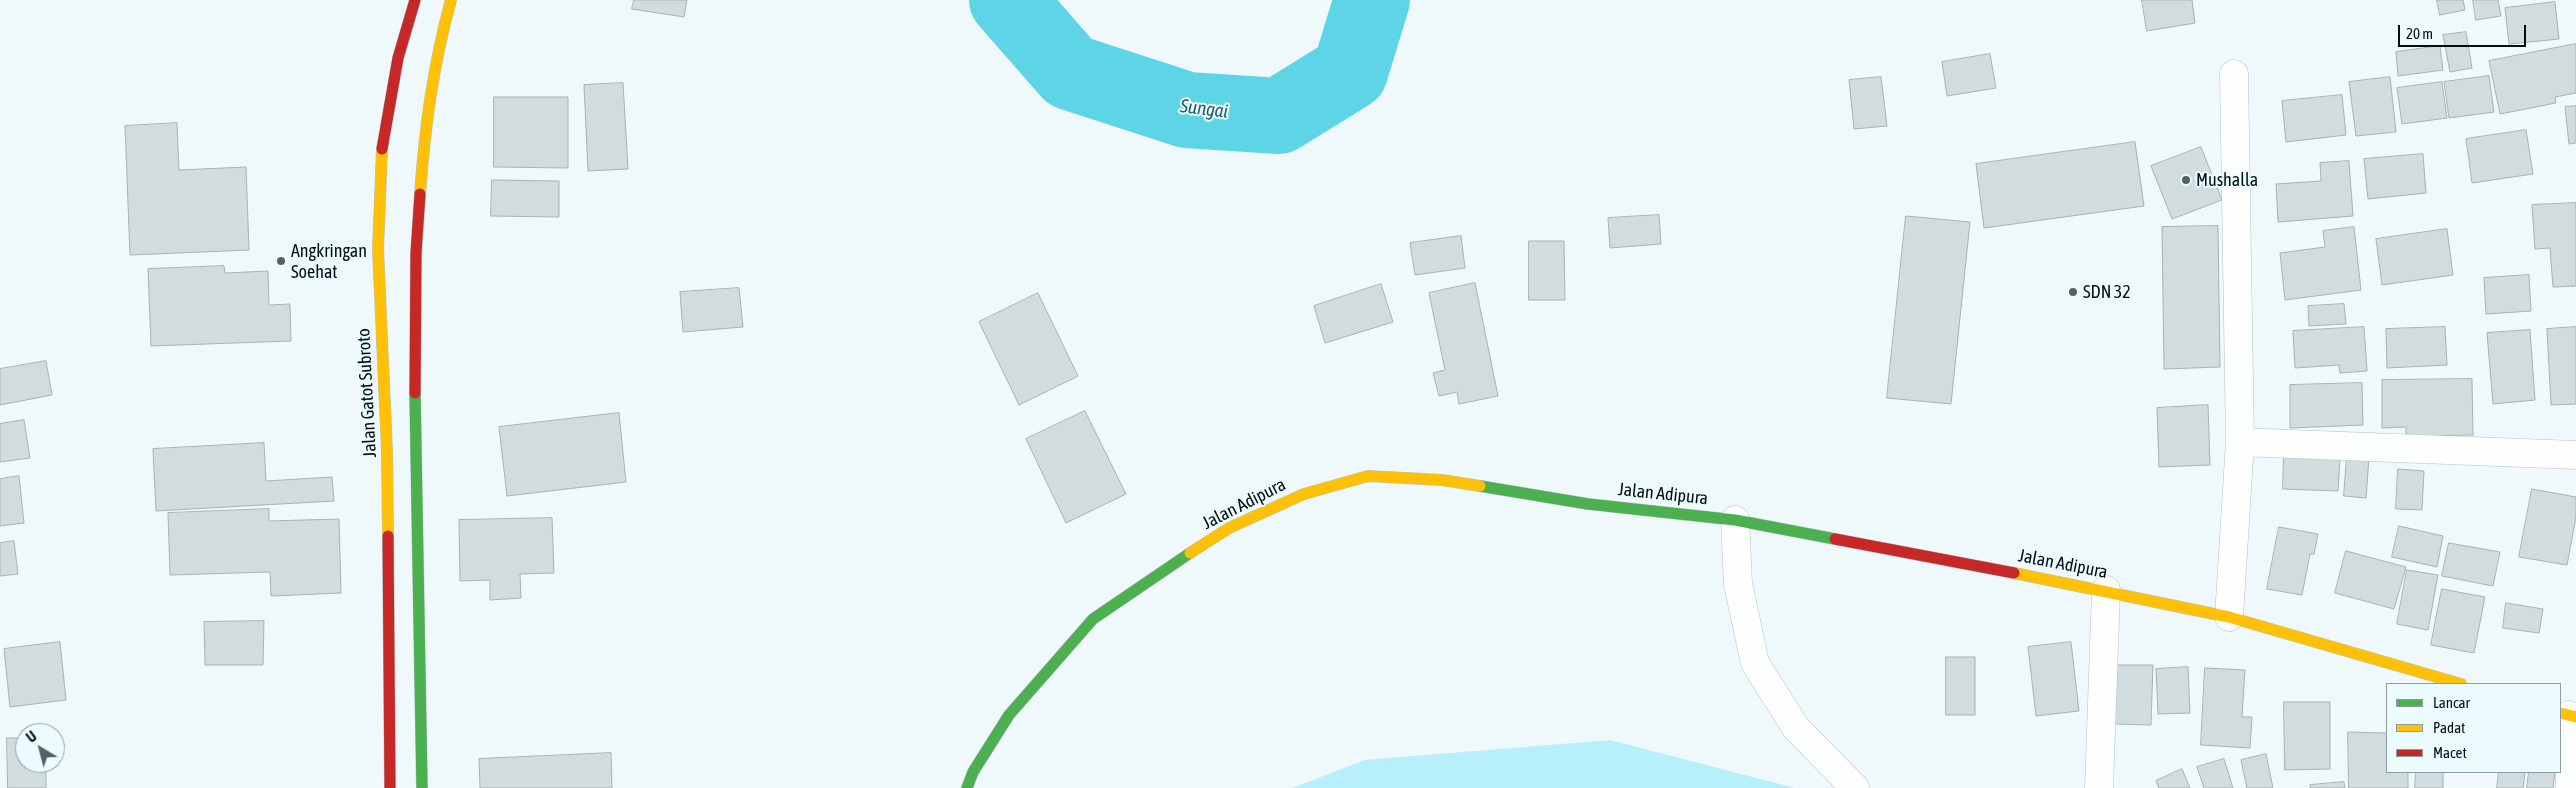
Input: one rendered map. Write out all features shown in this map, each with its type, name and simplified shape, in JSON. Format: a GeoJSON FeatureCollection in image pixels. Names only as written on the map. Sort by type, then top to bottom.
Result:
{"type":"FeatureCollection","features":[{"type":"Feature","properties":{"kind":"main road","name":"Jalan Gatot Subroto"},"geometry":{"type":"LineString","coordinates":[[415,0],[398,58],[380,163],[378,249],[400,448],[422,788]]}},
{"type":"Feature","properties":{"kind":"main road","name":"Jalan Gatot Subroto"},"geometry":{"type":"LineString","coordinates":[[390,788],[400,448],[416,253],[424,124],[439,45],[451,0]]}},
{"type":"Feature","properties":{"kind":"main road","name":"Jalan Adipura"},"geometry":{"type":"LineString","coordinates":[[968,788],[973,772],[1010,715],[1093,619],[1153,576],[1229,528],[1304,494],[1368,476],[1442,480],[1588,504],[1735,520],[2106,590],[2229,617],[2458,683]]}},
{"type":"Feature","properties":{"kind":"street"},"geometry":{"type":"LineString","coordinates":[[2229,617],[2240,442],[2234,74]]}},
{"type":"Feature","properties":{"kind":"street"},"geometry":{"type":"LineString","coordinates":[[2240,442],[2576,455]]}},
{"type":"Feature","properties":{"kind":"street"},"geometry":{"type":"LineString","coordinates":[[1735,520],[1738,584],[1755,663],[1796,728],[1855,788]]}},
{"type":"Feature","properties":{"kind":"street"},"geometry":{"type":"LineString","coordinates":[[2099,788],[2106,590]]}},
{"type":"Feature","properties":{"kind":"street"},"geometry":{"type":"LineString","coordinates":[[2568,715],[2570,788]]}},
{"type":"Feature","properties":{"kind":"shaded area"},"geometry":{"type":"Polygon","coordinates":[[[1610,740],[1795,788],[1292,788],[1365,760],[1610,740]]]}},
{"type":"Feature","properties":{"kind":"building"},"geometry":{"type":"Polygon","coordinates":[[[634,0],[687,0],[684,17],[632,9],[634,0]]]}},
{"type":"Feature","properties":{"kind":"building"},"geometry":{"type":"Polygon","coordinates":[[[2142,0],[2192,0],[2195,23],[2147,31],[2142,0]]]}},
{"type":"Feature","properties":{"kind":"building"},"geometry":{"type":"Polygon","coordinates":[[[2437,0],[2463,0],[2465,10],[2440,15],[2437,0]]]}},
{"type":"Feature","properties":{"kind":"building"},"geometry":{"type":"Polygon","coordinates":[[[2473,0],[2498,0],[2501,16],[2476,20],[2473,0]]]}},
{"type":"Feature","properties":{"kind":"building"},"geometry":{"type":"Polygon","coordinates":[[[2555,2],[2559,39],[2509,44],[2505,8],[2555,2]]]}},
{"type":"Feature","properties":{"kind":"building"},"geometry":{"type":"Polygon","coordinates":[[[2466,32],[2472,68],[2450,72],[2443,35],[2466,32]]]}},
{"type":"Feature","properties":{"kind":"building"},"geometry":{"type":"Polygon","coordinates":[[[2576,44],[2576,93],[2555,97],[2556,103],[2500,114],[2489,61],[2576,44]]]}},
{"type":"Feature","properties":{"kind":"building"},"geometry":{"type":"Polygon","coordinates":[[[2440,46],[2443,70],[2398,76],[2396,52],[2440,46]]]}},
{"type":"Feature","properties":{"kind":"building"},"geometry":{"type":"Polygon","coordinates":[[[1990,54],[1996,88],[1947,96],[1942,62],[1990,54]]]}},
{"type":"Feature","properties":{"kind":"building"},"geometry":{"type":"Polygon","coordinates":[[[2489,76],[2494,112],[2449,118],[2444,82],[2489,76]]]}},
{"type":"Feature","properties":{"kind":"building"},"geometry":{"type":"Polygon","coordinates":[[[1881,77],[1887,126],[1854,129],[1849,80],[1881,77]]]}},
{"type":"Feature","properties":{"kind":"building"},"geometry":{"type":"Polygon","coordinates":[[[2390,77],[2396,132],[2356,136],[2349,82],[2390,77]]]}},
{"type":"Feature","properties":{"kind":"building"},"geometry":{"type":"Polygon","coordinates":[[[2442,82],[2447,118],[2402,124],[2397,88],[2442,82]]]}},
{"type":"Feature","properties":{"kind":"building"},"geometry":{"type":"Polygon","coordinates":[[[623,83],[628,169],[588,171],[584,85],[623,83]]]}},
{"type":"Feature","properties":{"kind":"building"},"geometry":{"type":"Polygon","coordinates":[[[2342,95],[2346,135],[2286,142],[2282,101],[2342,95]]]}},
{"type":"Feature","properties":{"kind":"building"},"geometry":{"type":"Polygon","coordinates":[[[494,97],[568,97],[568,168],[494,167],[494,97]]]}},
{"type":"Feature","properties":{"kind":"building"},"geometry":{"type":"Polygon","coordinates":[[[2576,106],[2576,143],[2569,144],[2565,107],[2576,106]]]}},
{"type":"Feature","properties":{"kind":"building"},"geometry":{"type":"Polygon","coordinates":[[[177,123],[179,170],[246,167],[249,250],[130,255],[125,126],[177,123]]]}},
{"type":"Feature","properties":{"kind":"building"},"geometry":{"type":"Polygon","coordinates":[[[2526,130],[2533,174],[2472,183],[2466,139],[2526,130]]]}},
{"type":"Feature","properties":{"kind":"building"},"geometry":{"type":"Polygon","coordinates":[[[2135,142],[2144,206],[1984,228],[1976,164],[2135,142]]]}},
{"type":"Feature","properties":{"kind":"building"},"geometry":{"type":"Polygon","coordinates":[[[2201,147],[2222,200],[2172,219],[2151,166],[2201,147]]]}},
{"type":"Feature","properties":{"kind":"building"},"geometry":{"type":"Polygon","coordinates":[[[2423,154],[2426,193],[2368,199],[2364,159],[2423,154]]]}},
{"type":"Feature","properties":{"kind":"building"},"geometry":{"type":"Polygon","coordinates":[[[2349,161],[2353,216],[2278,222],[2276,184],[2321,181],[2320,163],[2349,161]]]}},
{"type":"Feature","properties":{"kind":"building"},"geometry":{"type":"Polygon","coordinates":[[[492,180],[559,181],[559,217],[491,216],[492,180]]]}},
{"type":"Feature","properties":{"kind":"building"},"geometry":{"type":"Polygon","coordinates":[[[2576,203],[2576,286],[2553,287],[2550,248],[2535,249],[2532,205],[2576,203]]]}},
{"type":"Feature","properties":{"kind":"building"},"geometry":{"type":"Polygon","coordinates":[[[1659,215],[1661,244],[1610,248],[1608,218],[1659,215]]]}},
{"type":"Feature","properties":{"kind":"building"},"geometry":{"type":"Polygon","coordinates":[[[1906,216],[1970,222],[1951,404],[1887,398],[1906,216]]]}},
{"type":"Feature","properties":{"kind":"building"},"geometry":{"type":"Polygon","coordinates":[[[2218,226],[2220,367],[2164,369],[2162,227],[2218,226]]]}},
{"type":"Feature","properties":{"kind":"building"},"geometry":{"type":"Polygon","coordinates":[[[2354,227],[2361,290],[2285,300],[2280,253],[2325,247],[2323,231],[2354,227]]]}},
{"type":"Feature","properties":{"kind":"building"},"geometry":{"type":"Polygon","coordinates":[[[2447,229],[2453,275],[2382,285],[2376,239],[2447,229]]]}},
{"type":"Feature","properties":{"kind":"building"},"geometry":{"type":"Polygon","coordinates":[[[1461,236],[1465,268],[1415,275],[1410,243],[1461,236]]]}},
{"type":"Feature","properties":{"kind":"building"},"geometry":{"type":"Polygon","coordinates":[[[1529,241],[1564,241],[1565,300],[1529,300],[1529,241]]]}},
{"type":"Feature","properties":{"kind":"building"},"geometry":{"type":"Polygon","coordinates":[[[224,266],[225,273],[268,271],[269,305],[290,304],[291,341],[151,346],[148,269],[224,266]]]}},
{"type":"Feature","properties":{"kind":"building"},"geometry":{"type":"Polygon","coordinates":[[[2529,275],[2531,311],[2486,314],[2484,278],[2529,275]]]}},
{"type":"Feature","properties":{"kind":"building"},"geometry":{"type":"Polygon","coordinates":[[[1475,283],[1498,396],[1459,404],[1457,392],[1439,396],[1433,373],[1445,370],[1429,293],[1475,283]]]}},
{"type":"Feature","properties":{"kind":"building"},"geometry":{"type":"Polygon","coordinates":[[[1381,284],[1393,322],[1325,343],[1314,306],[1381,284]]]}},
{"type":"Feature","properties":{"kind":"building"},"geometry":{"type":"Polygon","coordinates":[[[739,288],[743,327],[683,332],[680,292],[739,288]]]}},
{"type":"Feature","properties":{"kind":"building"},"geometry":{"type":"Polygon","coordinates":[[[1038,293],[1078,376],[1019,405],[979,322],[1038,293]]]}},
{"type":"Feature","properties":{"kind":"building"},"geometry":{"type":"Polygon","coordinates":[[[2344,304],[2346,324],[2309,326],[2308,306],[2344,304]]]}},
{"type":"Feature","properties":{"kind":"building"},"geometry":{"type":"Polygon","coordinates":[[[2364,327],[2367,371],[2340,373],[2339,365],[2295,368],[2293,331],[2364,327]]]}},
{"type":"Feature","properties":{"kind":"building"},"geometry":{"type":"Polygon","coordinates":[[[2445,327],[2447,365],[2387,368],[2386,329],[2445,327]]]}},
{"type":"Feature","properties":{"kind":"building"},"geometry":{"type":"Polygon","coordinates":[[[2576,327],[2576,404],[2551,405],[2547,329],[2576,327]]]}},
{"type":"Feature","properties":{"kind":"building"},"geometry":{"type":"Polygon","coordinates":[[[2530,330],[2535,400],[2493,404],[2487,333],[2530,330]]]}},
{"type":"Feature","properties":{"kind":"building"},"geometry":{"type":"Polygon","coordinates":[[[46,361],[52,395],[0,405],[0,369],[46,361]]]}},
{"type":"Feature","properties":{"kind":"building"},"geometry":{"type":"Polygon","coordinates":[[[2472,379],[2473,435],[2406,436],[2406,427],[2382,428],[2382,380],[2472,379]]]}},
{"type":"Feature","properties":{"kind":"building"},"geometry":{"type":"Polygon","coordinates":[[[2362,383],[2363,425],[2290,428],[2290,385],[2362,383]]]}},
{"type":"Feature","properties":{"kind":"building"},"geometry":{"type":"Polygon","coordinates":[[[2208,405],[2210,465],[2159,467],[2157,408],[2208,405]]]}},
{"type":"Feature","properties":{"kind":"building"},"geometry":{"type":"Polygon","coordinates":[[[1085,411],[1126,494],[1066,523],[1026,439],[1085,411]]]}},
{"type":"Feature","properties":{"kind":"building"},"geometry":{"type":"Polygon","coordinates":[[[619,413],[626,482],[507,496],[499,427],[619,413]]]}},
{"type":"Feature","properties":{"kind":"building"},"geometry":{"type":"Polygon","coordinates":[[[24,420],[30,458],[0,462],[0,424],[24,420]]]}},
{"type":"Feature","properties":{"kind":"building"},"geometry":{"type":"Polygon","coordinates":[[[264,443],[266,481],[332,477],[334,501],[156,511],[153,449],[264,443]]]}},
{"type":"Feature","properties":{"kind":"building"},"geometry":{"type":"Polygon","coordinates":[[[2284,455],[2340,458],[2338,491],[2283,489],[2284,455]]]}},
{"type":"Feature","properties":{"kind":"building"},"geometry":{"type":"Polygon","coordinates":[[[2347,456],[2369,457],[2366,498],[2344,496],[2347,456]]]}},
{"type":"Feature","properties":{"kind":"building"},"geometry":{"type":"Polygon","coordinates":[[[2398,469],[2424,471],[2422,510],[2396,509],[2398,469]]]}},
{"type":"Feature","properties":{"kind":"building"},"geometry":{"type":"Polygon","coordinates":[[[19,476],[24,523],[0,526],[0,479],[19,476]]]}},
{"type":"Feature","properties":{"kind":"building"},"geometry":{"type":"Polygon","coordinates":[[[2532,489],[2576,497],[2576,517],[2567,565],[2519,557],[2532,489]]]}},
{"type":"Feature","properties":{"kind":"building"},"geometry":{"type":"Polygon","coordinates":[[[269,509],[269,521],[339,519],[341,593],[271,596],[270,572],[170,575],[168,513],[269,509]]]}},
{"type":"Feature","properties":{"kind":"building"},"geometry":{"type":"Polygon","coordinates":[[[552,518],[554,573],[520,574],[521,598],[490,600],[490,580],[460,581],[459,520],[552,518]]]}},
{"type":"Feature","properties":{"kind":"building"},"geometry":{"type":"Polygon","coordinates":[[[2399,526],[2443,536],[2437,567],[2392,557],[2399,526]]]}},
{"type":"Feature","properties":{"kind":"building"},"geometry":{"type":"Polygon","coordinates":[[[2279,527],[2318,534],[2314,554],[2310,554],[2302,595],[2267,589],[2279,527]]]}},
{"type":"Feature","properties":{"kind":"building"},"geometry":{"type":"Polygon","coordinates":[[[14,541],[18,574],[0,576],[0,543],[14,541]]]}},
{"type":"Feature","properties":{"kind":"building"},"geometry":{"type":"Polygon","coordinates":[[[2449,543],[2500,552],[2493,586],[2442,576],[2449,543]]]}},
{"type":"Feature","properties":{"kind":"building"},"geometry":{"type":"Polygon","coordinates":[[[2346,551],[2406,567],[2394,609],[2335,593],[2346,551]]]}},
{"type":"Feature","properties":{"kind":"building"},"geometry":{"type":"Polygon","coordinates":[[[2407,570],[2438,575],[2428,630],[2397,624],[2407,570]]]}},
{"type":"Feature","properties":{"kind":"building"},"geometry":{"type":"Polygon","coordinates":[[[2442,589],[2485,597],[2474,653],[2431,645],[2442,589]]]}},
{"type":"Feature","properties":{"kind":"building"},"geometry":{"type":"Polygon","coordinates":[[[2506,603],[2543,609],[2539,633],[2503,628],[2506,603]]]}},
{"type":"Feature","properties":{"kind":"building"},"geometry":{"type":"Polygon","coordinates":[[[264,621],[263,665],[205,665],[204,622],[264,621]]]}},
{"type":"Feature","properties":{"kind":"building"},"geometry":{"type":"Polygon","coordinates":[[[60,642],[66,700],[10,707],[4,649],[60,642]]]}},
{"type":"Feature","properties":{"kind":"building"},"geometry":{"type":"Polygon","coordinates":[[[2071,642],[2079,711],[2036,716],[2028,647],[2071,642]]]}},
{"type":"Feature","properties":{"kind":"building"},"geometry":{"type":"Polygon","coordinates":[[[1946,657],[1975,657],[1975,715],[1946,715],[1946,657]]]}},
{"type":"Feature","properties":{"kind":"building"},"geometry":{"type":"Polygon","coordinates":[[[2116,665],[2153,665],[2151,725],[2114,724],[2116,665]]]}},
{"type":"Feature","properties":{"kind":"building"},"geometry":{"type":"Polygon","coordinates":[[[2188,667],[2190,713],[2158,714],[2156,669],[2188,667]]]}},
{"type":"Feature","properties":{"kind":"building"},"geometry":{"type":"Polygon","coordinates":[[[2205,668],[2245,670],[2242,717],[2252,717],[2250,748],[2201,745],[2205,668]]]}},
{"type":"Feature","properties":{"kind":"building"},"geometry":{"type":"Polygon","coordinates":[[[2284,702],[2330,702],[2330,769],[2285,770],[2284,702]]]}},
{"type":"Feature","properties":{"kind":"building"},"geometry":{"type":"Polygon","coordinates":[[[2348,732],[2386,733],[2386,773],[2408,773],[2408,788],[2349,788],[2348,732]]]}},
{"type":"Feature","properties":{"kind":"building"},"geometry":{"type":"Polygon","coordinates":[[[7,738],[15,738],[15,773],[46,773],[46,788],[8,788],[7,738]]]}},
{"type":"Feature","properties":{"kind":"building"},"geometry":{"type":"Polygon","coordinates":[[[611,753],[612,788],[480,788],[479,759],[611,753]]]}},
{"type":"Feature","properties":{"kind":"building"},"geometry":{"type":"Polygon","coordinates":[[[2266,754],[2273,788],[2247,788],[2241,760],[2266,754]]]}},
{"type":"Feature","properties":{"kind":"building"},"geometry":{"type":"Polygon","coordinates":[[[2224,759],[2233,788],[2204,788],[2197,767],[2224,759]]]}},
{"type":"Feature","properties":{"kind":"building"},"geometry":{"type":"Polygon","coordinates":[[[2182,769],[2190,788],[2159,788],[2156,781],[2182,769]]]}},
{"type":"Feature","properties":{"kind":"building"},"geometry":{"type":"Polygon","coordinates":[[[2416,773],[2443,773],[2443,788],[2415,788],[2416,773]]]}},
{"type":"Feature","properties":{"kind":"building"},"geometry":{"type":"Polygon","coordinates":[[[2499,773],[2525,773],[2523,788],[2497,788],[2499,773]]]}},
{"type":"Feature","properties":{"kind":"building"},"geometry":{"type":"Polygon","coordinates":[[[2529,773],[2555,773],[2553,788],[2527,788],[2529,773]]]}},
{"type":"Feature","properties":{"kind":"building"},"geometry":{"type":"Polygon","coordinates":[[[2344,782],[2345,788],[2310,788],[2310,785],[2344,782]]]}},
{"type":"Feature","properties":{"kind":"waterway","name":"Sungai"},"geometry":{"type":"LineString","coordinates":[[1007,0],[1070,72],[1187,110],[1279,116],[1350,72],[1372,0]]}},
{"type":"Feature","properties":{"kind":"traffic: fast"},"geometry":{"type":"LineString","coordinates":[[415,393],[422,788]]}},
{"type":"Feature","properties":{"kind":"traffic: fast"},"geometry":{"type":"LineString","coordinates":[[1480,486],[1588,504],[1735,520],[1835,539]]}},
{"type":"Feature","properties":{"kind":"traffic: fast"},"geometry":{"type":"LineString","coordinates":[[967,788],[973,772],[1009,715],[1093,619],[1190,553]]}},
{"type":"Feature","properties":{"kind":"traffic: slow"},"geometry":{"type":"LineString","coordinates":[[420,194],[424,144],[431,96],[439,49],[451,0]]}},
{"type":"Feature","properties":{"kind":"traffic: slow"},"geometry":{"type":"LineString","coordinates":[[382,149],[378,249],[387,452],[388,536]]}},
{"type":"Feature","properties":{"kind":"traffic: slow"},"geometry":{"type":"LineString","coordinates":[[1190,553],[1229,528],[1304,494],[1368,476],[1442,480],[1480,486]]}},
{"type":"Feature","properties":{"kind":"traffic: slow"},"geometry":{"type":"LineString","coordinates":[[2014,573],[2229,617],[2458,683]]}},
{"type":"Feature","properties":{"kind":"traffic: slow"},"geometry":{"type":"LineString","coordinates":[[2561,713],[2576,717]]}},
{"type":"Feature","properties":{"kind":"traffic: jam"},"geometry":{"type":"LineString","coordinates":[[382,149],[398,58],[415,0]]}},
{"type":"Feature","properties":{"kind":"traffic: jam"},"geometry":{"type":"LineString","coordinates":[[415,393],[416,253],[420,194]]}},
{"type":"Feature","properties":{"kind":"traffic: jam"},"geometry":{"type":"LineString","coordinates":[[388,536],[390,788]]}},
{"type":"Feature","properties":{"kind":"traffic: jam"},"geometry":{"type":"LineString","coordinates":[[1835,539],[2014,573]]}},
{"type":"Feature","properties":{"kind":"place","name":"Mushalla"},"geometry":{"type":"Point","coordinates":[2186,180]}},
{"type":"Feature","properties":{"kind":"place","name":"Angkringan Soehat"},"geometry":{"type":"Point","coordinates":[281,261]}},
{"type":"Feature","properties":{"kind":"place","name":"SDN 32"},"geometry":{"type":"Point","coordinates":[2073,292]}}]}
